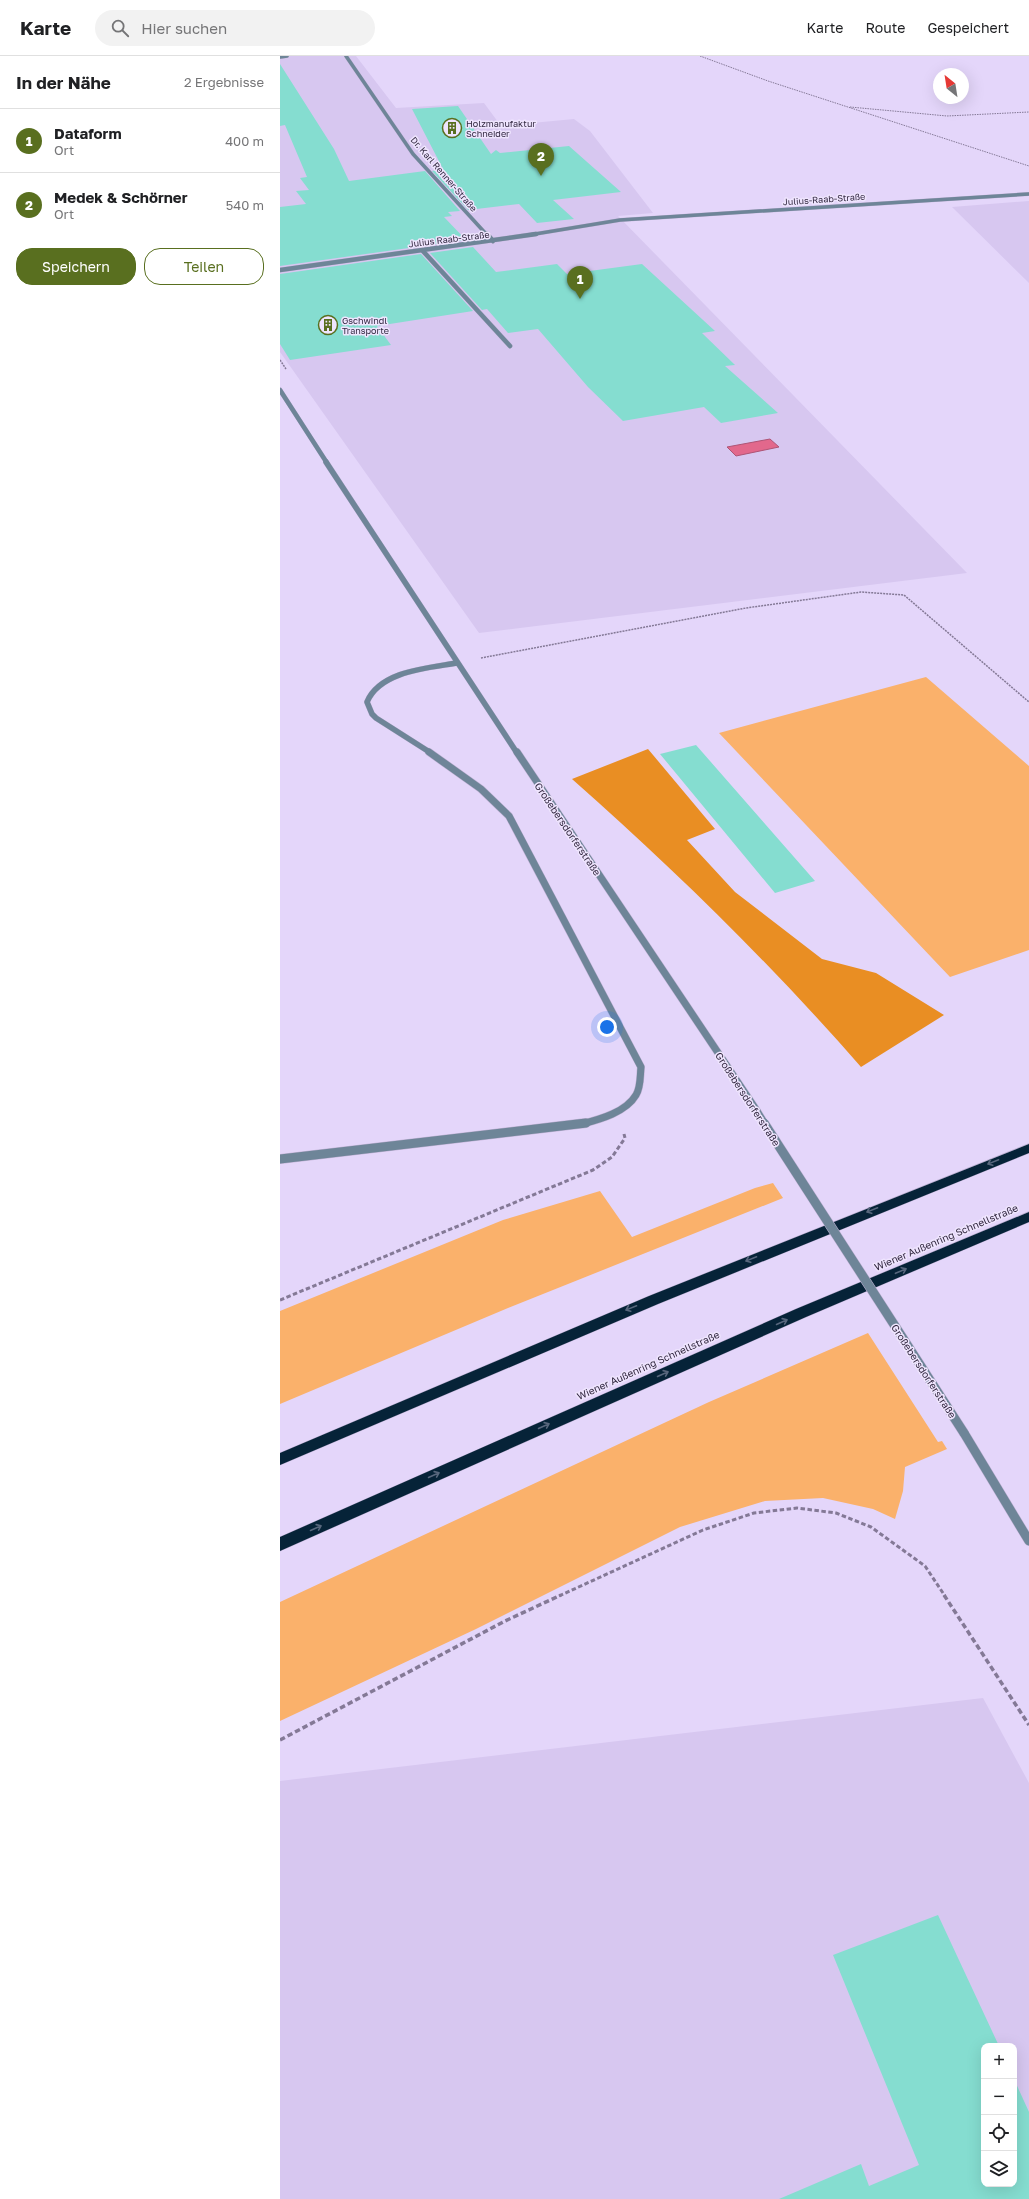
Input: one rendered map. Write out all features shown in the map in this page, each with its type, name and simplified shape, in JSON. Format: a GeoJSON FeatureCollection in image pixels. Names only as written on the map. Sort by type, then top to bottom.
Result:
{"type":"FeatureCollection","features":[{"type":"Feature","properties":{"kind":"highway"},"geometry":{"type":"LineString","coordinates":[[280,1459],[486,1368],[772,1250],[1029,1148]]}},
{"type":"Feature","properties":{"kind":"highway","name":"Wiener Außenring Schnellstraße"},"geometry":{"type":"LineString","coordinates":[[280,1544],[758,1332],[1029,1217]]}},
{"type":"Feature","properties":{"kind":"street"},"geometry":{"type":"LineString","coordinates":[[280,57],[288,56]]}},
{"type":"Feature","properties":{"kind":"street","name":"Dr. Karl Renner-Straße"},"geometry":{"type":"LineString","coordinates":[[346,56],[413,154],[493,241]]}},
{"type":"Feature","properties":{"kind":"street","name":"Julius-Raab-Straße"},"geometry":{"type":"LineString","coordinates":[[620,220],[1029,194]]}},
{"type":"Feature","properties":{"kind":"street","name":"Julius Raab-Straße"},"geometry":{"type":"LineString","coordinates":[[280,270],[493,241],[620,220]]}},
{"type":"Feature","properties":{"kind":"street"},"geometry":{"type":"LineString","coordinates":[[422,250],[510,346]]}},
{"type":"Feature","properties":{"kind":"street","name":"Großebersdorferstraße"},"geometry":{"type":"LineString","coordinates":[[280,390],[457,663],[756,1111],[964,1434],[1029,1541]]}},
{"type":"Feature","properties":{"kind":"street"},"geometry":{"type":"LineString","coordinates":[[280,1159],[577,1125],[602,1118],[620,1109],[636,1095],[641,1066],[509,816],[483,788],[384,724],[372,714],[368,704],[370,694],[374,689],[393,677],[457,663]]}},
{"type":"Feature","properties":{"kind":"path"},"geometry":{"type":"LineString","coordinates":[[700,56],[768,82],[1029,166]]}},
{"type":"Feature","properties":{"kind":"path"},"geometry":{"type":"LineString","coordinates":[[843,106],[947,116],[1029,112]]}},
{"type":"Feature","properties":{"kind":"path"},"geometry":{"type":"LineString","coordinates":[[457,663],[746,608],[861,592],[904,595],[1029,702]]}},
{"type":"Feature","properties":{"kind":"path"},"geometry":{"type":"LineString","coordinates":[[280,1300],[593,1170],[612,1157],[625,1138],[620,1109]]}},
{"type":"Feature","properties":{"kind":"path"},"geometry":{"type":"LineString","coordinates":[[280,1740],[504,1621],[703,1530],[754,1513],[797,1508],[836,1513],[871,1527],[925,1566],[1029,1725]]}},
{"type":"Feature","properties":{"kind":"shaded area"},"geometry":{"type":"Polygon","coordinates":[[[280,56],[356,56],[396,108],[484,103],[501,126],[574,119],[590,131],[653,213],[618,216],[967,573],[479,633],[280,352],[280,56]]]}},
{"type":"Feature","properties":{"kind":"shaded area"},"geometry":{"type":"Polygon","coordinates":[[[1029,201],[1029,283],[952,207],[1029,201]]]}},
{"type":"Feature","properties":{"kind":"shaded area"},"geometry":{"type":"Polygon","coordinates":[[[770,439],[779,447],[736,456],[727,447],[770,439]]]}},
{"type":"Feature","properties":{"kind":"shaded area"},"geometry":{"type":"Polygon","coordinates":[[[926,677],[1029,766],[1029,950],[950,977],[719,733],[926,677]]]}},
{"type":"Feature","properties":{"kind":"shaded area"},"geometry":{"type":"Polygon","coordinates":[[[648,749],[715,829],[687,840],[735,892],[822,959],[876,973],[944,1015],[861,1067],[793,992],[721,918],[648,848],[572,779],[648,749]]]}},
{"type":"Feature","properties":{"kind":"shaded area"},"geometry":{"type":"Polygon","coordinates":[[[773,1183],[783,1198],[508,1308],[280,1404],[280,1311],[503,1220],[600,1191],[632,1237],[755,1188],[773,1183]]]}},
{"type":"Feature","properties":{"kind":"shaded area"},"geometry":{"type":"Polygon","coordinates":[[[868,1333],[938,1442],[942,1441],[947,1449],[905,1467],[903,1491],[895,1519],[873,1509],[823,1498],[765,1501],[680,1527],[476,1629],[280,1721],[280,1602],[709,1402],[868,1333]]]}},
{"type":"Feature","properties":{"kind":"shaded area"},"geometry":{"type":"Polygon","coordinates":[[[983,1698],[1029,1783],[1029,2199],[280,2199],[280,1781],[983,1698]]]}},
{"type":"Feature","properties":{"kind":"building"},"geometry":{"type":"Polygon","coordinates":[[[280,64],[334,149],[349,181],[425,171],[460,211],[448,212],[452,216],[444,217],[466,240],[280,266],[280,207],[306,204],[296,191],[309,190],[300,178],[307,177],[285,125],[280,126],[280,64]]]}},
{"type":"Feature","properties":{"kind":"building"},"geometry":{"type":"Polygon","coordinates":[[[458,106],[491,154],[496,150],[500,153],[569,146],[621,192],[553,200],[574,219],[537,223],[519,204],[468,210],[432,171],[443,169],[412,109],[458,106]]]}},
{"type":"Feature","properties":{"kind":"building"},"geometry":{"type":"Polygon","coordinates":[[[473,247],[496,272],[557,264],[567,274],[642,264],[715,331],[702,333],[735,365],[725,366],[778,413],[721,423],[704,407],[623,421],[588,387],[538,329],[508,333],[487,309],[482,310],[430,253],[473,247]]]}},
{"type":"Feature","properties":{"kind":"building"},"geometry":{"type":"Polygon","coordinates":[[[421,254],[473,311],[377,326],[391,345],[290,360],[280,344],[280,274],[421,254]]]}},
{"type":"Feature","properties":{"kind":"building"},"geometry":{"type":"Polygon","coordinates":[[[696,745],[815,881],[775,893],[660,754],[696,745]]]}},
{"type":"Feature","properties":{"kind":"building"},"geometry":{"type":"Polygon","coordinates":[[[938,1915],[998,2043],[981,2043],[981,2187],[1017,2187],[1017,2086],[1029,2112],[1029,2199],[779,2199],[861,2164],[869,2186],[919,2165],[833,1955],[938,1915]]]}},
{"type":"Feature","properties":{"kind":"place","name":"Holzmanufaktur Schneider"},"geometry":{"type":"Point","coordinates":[452,128]}},
{"type":"Feature","properties":{"kind":"place","name":"Medek & Schörner"},"geometry":{"type":"Point","coordinates":[541,176]}},
{"type":"Feature","properties":{"kind":"place","name":"Dataform"},"geometry":{"type":"Point","coordinates":[580,299]}},
{"type":"Feature","properties":{"kind":"place","name":"Gschwindl Transporte"},"geometry":{"type":"Point","coordinates":[328,325]}}]}
